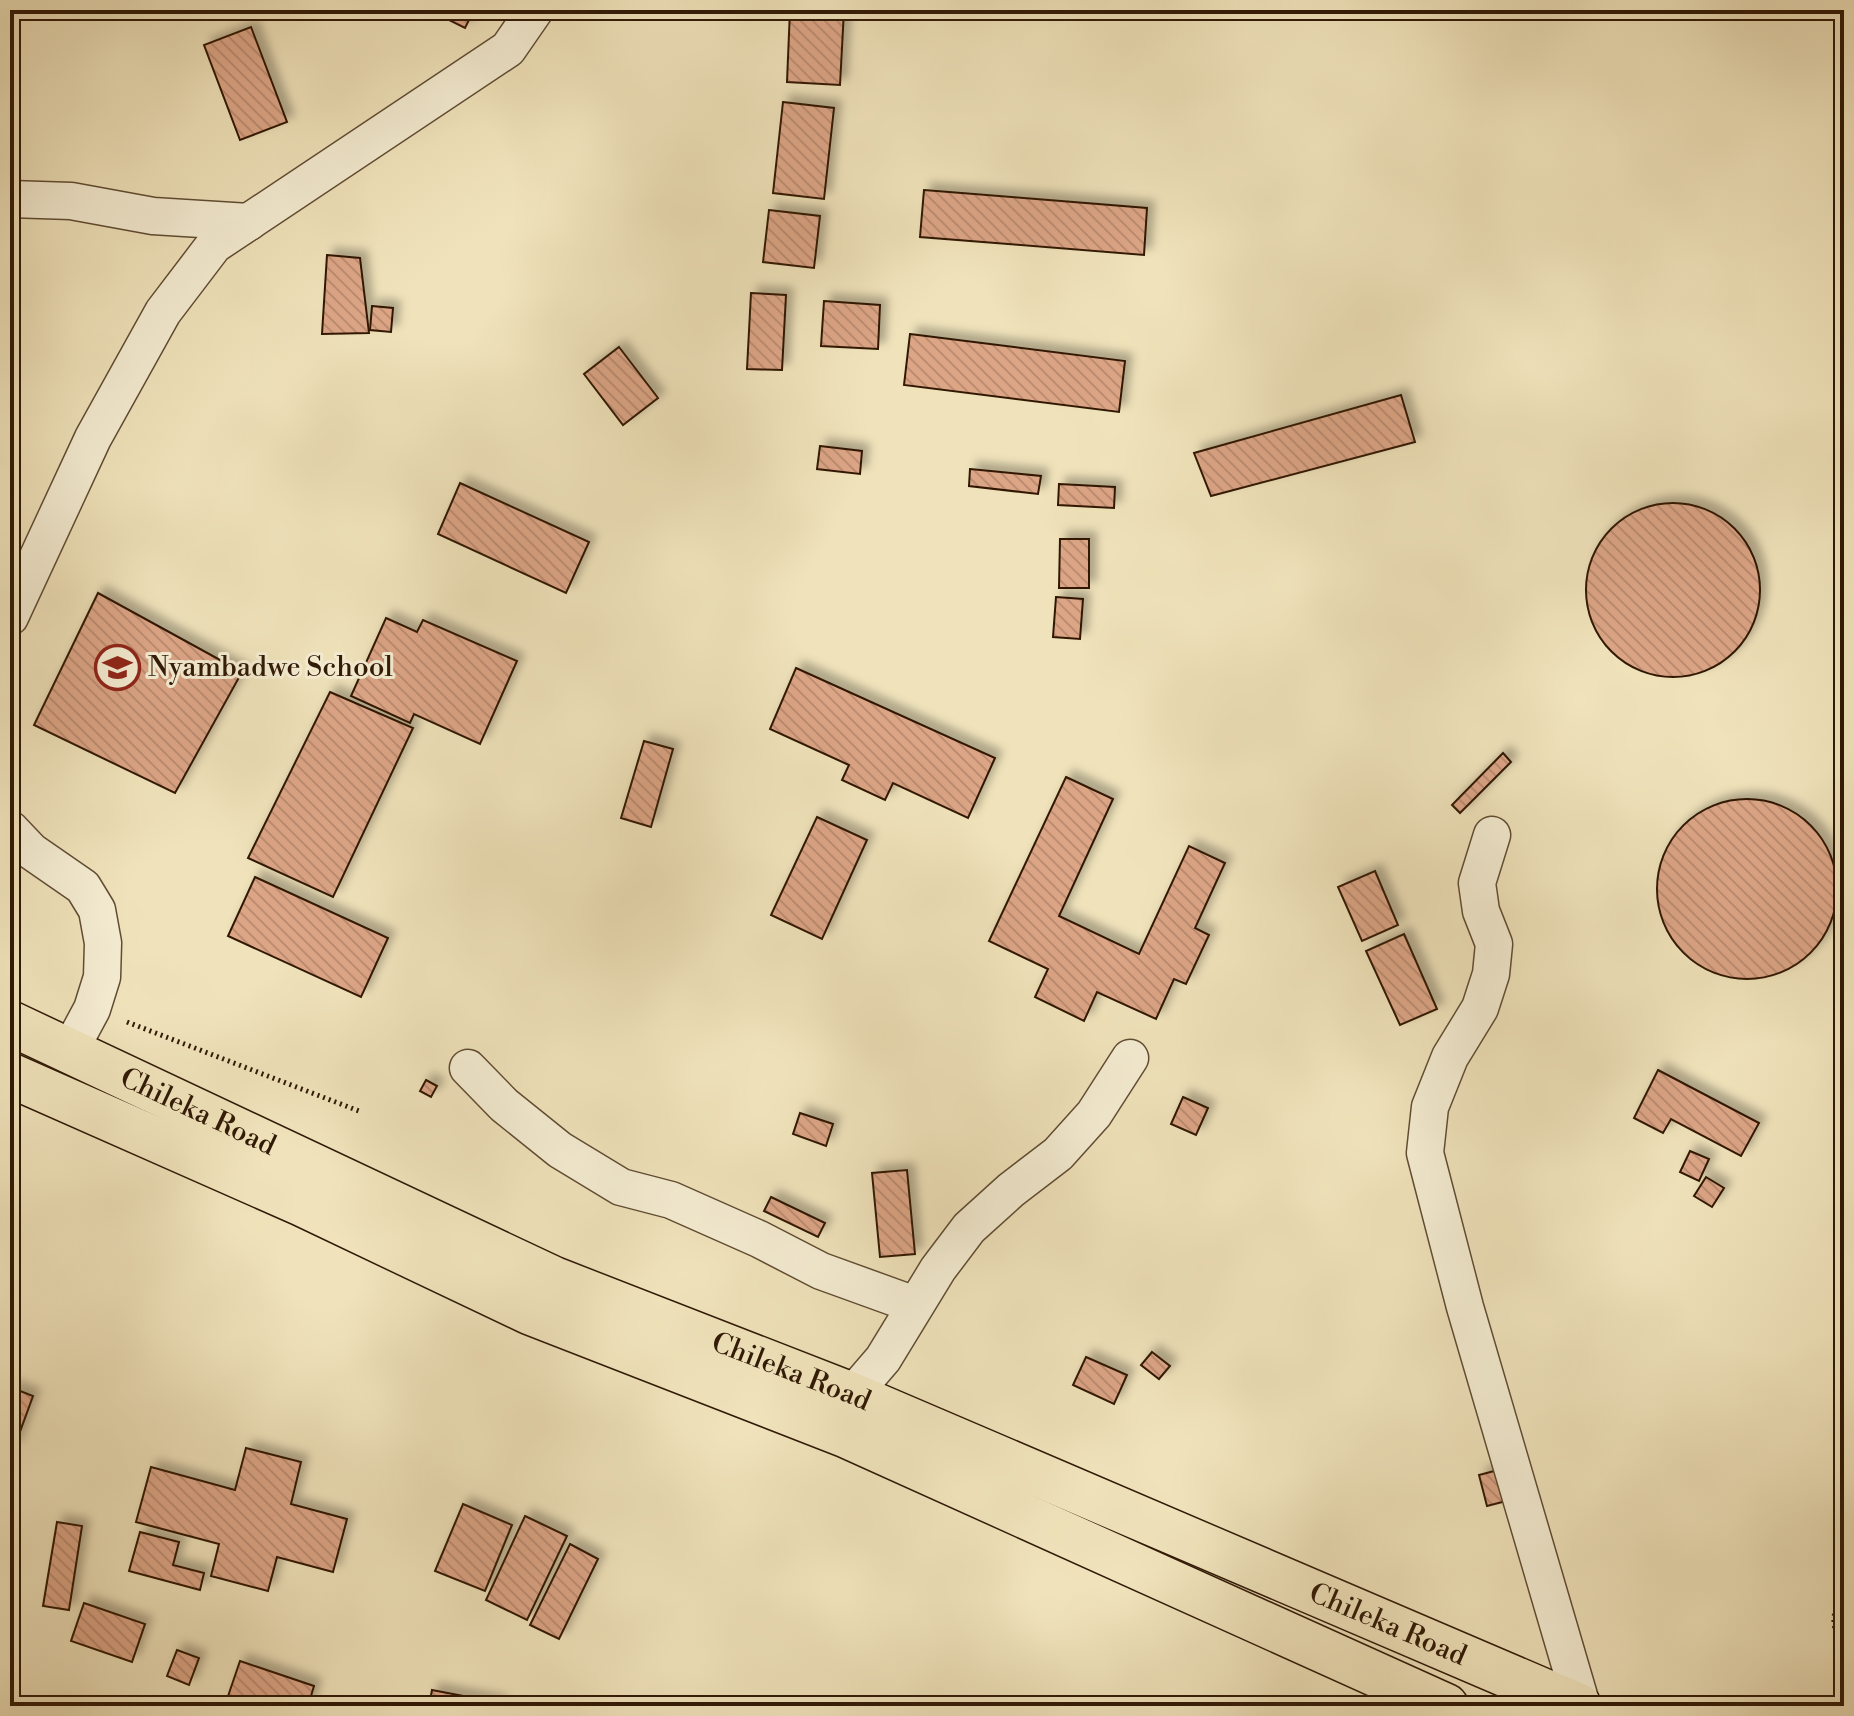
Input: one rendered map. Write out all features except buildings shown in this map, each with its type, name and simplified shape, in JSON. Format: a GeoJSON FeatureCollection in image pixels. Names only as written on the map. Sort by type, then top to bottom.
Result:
{"type":"FeatureCollection","features":[{"type":"Feature","properties":{"kind":"highway","name":"Chileka Road"},"geometry":{"type":"LineString","coordinates":[[10,1023],[554,1279],[852,1395],[1580,1706]]}},
{"type":"Feature","properties":{"kind":"highway","name":"Chileka Road"},"geometry":{"type":"LineString","coordinates":[[10,1075],[302,1204],[529,1312],[845,1435],[1446,1706]]}},
{"type":"Feature","properties":{"kind":"street"},"geometry":{"type":"LineString","coordinates":[[10,617],[93,438],[163,312],[214,245],[508,49],[535,10]]}},
{"type":"Feature","properties":{"kind":"street"},"geometry":{"type":"LineString","coordinates":[[10,199],[71,201],[153,216],[249,222]]}},
{"type":"Feature","properties":{"kind":"street"},"geometry":{"type":"LineString","coordinates":[[10,829],[31,851],[83,887],[97,910],[103,943],[102,977],[92,1009],[70,1050]]}},
{"type":"Feature","properties":{"kind":"street"},"geometry":{"type":"LineString","coordinates":[[1492,835],[1477,883],[1481,911],[1494,944],[1491,974],[1480,1008],[1450,1057],[1430,1107],[1425,1153],[1461,1293],[1580,1706]]}},
{"type":"Feature","properties":{"kind":"street"},"geometry":{"type":"LineString","coordinates":[[852,1395],[883,1359],[915,1305],[969,1228],[1058,1154],[1094,1114],[1130,1058]]}},
{"type":"Feature","properties":{"kind":"street"},"geometry":{"type":"LineString","coordinates":[[468,1068],[504,1105],[560,1150],[621,1187],[671,1200],[821,1271],[915,1305]]}},
{"type":"Feature","properties":{"kind":"path"},"geometry":{"type":"LineString","coordinates":[[92,1009],[359,1111]]}},
{"type":"Feature","properties":{"kind":"path"},"geometry":{"type":"LineString","coordinates":[[1844,1599],[1834,1614],[1835,1633],[1844,1654]]}},
{"type":"Feature","properties":{"kind":"place","name":"Nyambadwe School"},"geometry":{"type":"Point","coordinates":[117,667]}}]}
